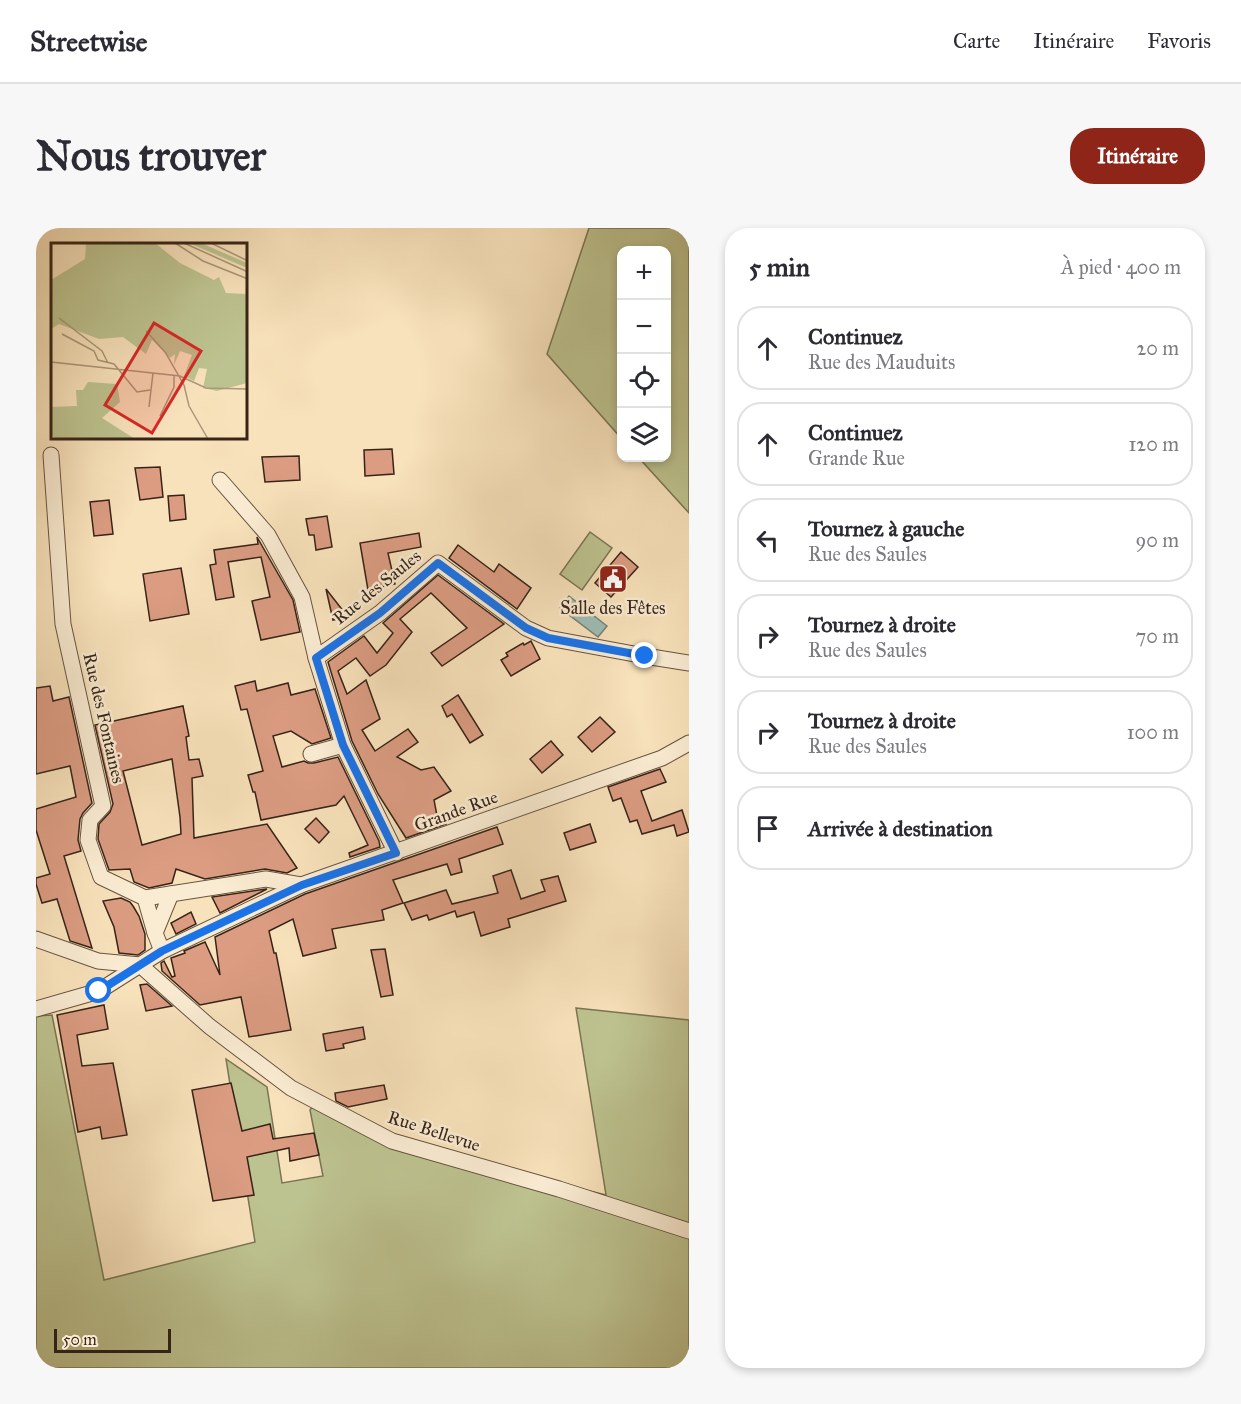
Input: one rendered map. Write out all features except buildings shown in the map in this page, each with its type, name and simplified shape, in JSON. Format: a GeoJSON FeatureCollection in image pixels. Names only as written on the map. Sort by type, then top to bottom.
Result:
{"type":"FeatureCollection","features":[{"type":"Feature","properties":{"kind":"street","name":"Rue des Fontaines"},"geometry":{"type":"LineString","coordinates":[[51,455],[63,624],[103,806],[90,820],[88,840],[101,877],[145,898]]}},
{"type":"Feature","properties":{"kind":"street"},"geometry":{"type":"LineString","coordinates":[[220,480],[268,535],[302,597],[316,658],[343,745],[396,853]]}},
{"type":"Feature","properties":{"kind":"street","name":"Rue des Saules"},"geometry":{"type":"LineString","coordinates":[[316,658],[380,613],[438,563],[526,628],[548,638],[689,663]]}},
{"type":"Feature","properties":{"kind":"street","name":"Grande Rue"},"geometry":{"type":"LineString","coordinates":[[36,1009],[99,991],[162,951],[302,885],[662,758],[689,743]]}},
{"type":"Feature","properties":{"kind":"street"},"geometry":{"type":"LineString","coordinates":[[311,754],[343,745]]}},
{"type":"Feature","properties":{"kind":"street"},"geometry":{"type":"LineString","coordinates":[[162,951],[145,898],[266,879],[302,885]]}},
{"type":"Feature","properties":{"kind":"street"},"geometry":{"type":"LineString","coordinates":[[155,933],[171,894]]}},
{"type":"Feature","properties":{"kind":"street"},"geometry":{"type":"LineString","coordinates":[[36,939],[98,960],[141,965]]}},
{"type":"Feature","properties":{"kind":"street","name":"Rue Bellevue"},"geometry":{"type":"LineString","coordinates":[[141,965],[209,1026],[291,1088],[392,1142],[559,1189],[689,1231]]}},
{"type":"Feature","properties":{"kind":"green space"},"geometry":{"type":"Polygon","coordinates":[[[589,228],[689,228],[689,513],[643,462],[671,462],[671,246],[617,246],[617,433],[547,354],[589,228]]]}},
{"type":"Feature","properties":{"kind":"green space"},"geometry":{"type":"Polygon","coordinates":[[[590,532],[612,548],[582,590],[560,574],[590,532]]]}},
{"type":"Feature","properties":{"kind":"green space"},"geometry":{"type":"Polygon","coordinates":[[[576,1008],[689,1020],[689,1368],[36,1368],[36,1016],[52,1015],[104,1280],[255,1242],[226,1059],[267,1087],[282,1183],[323,1176],[310,1110],[319,1099],[386,1132],[533,1177],[606,1195],[576,1008]]]}},
{"type":"Feature","properties":{"kind":"water"},"geometry":{"type":"Polygon","coordinates":[[[569,596],[607,626],[598,637],[560,608],[569,596]]]}},
{"type":"Feature","properties":{"kind":"place","name":"Salle des Fêtes"},"geometry":{"type":"Point","coordinates":[613,579]}},
{"type":"Feature","properties":{"kind":"route"},"geometry":{"type":"LineString","coordinates":[[99,991],[162,951],[302,885],[396,853],[343,745],[316,658],[380,613],[438,563],[526,628],[548,638],[645,656]]}}]}
